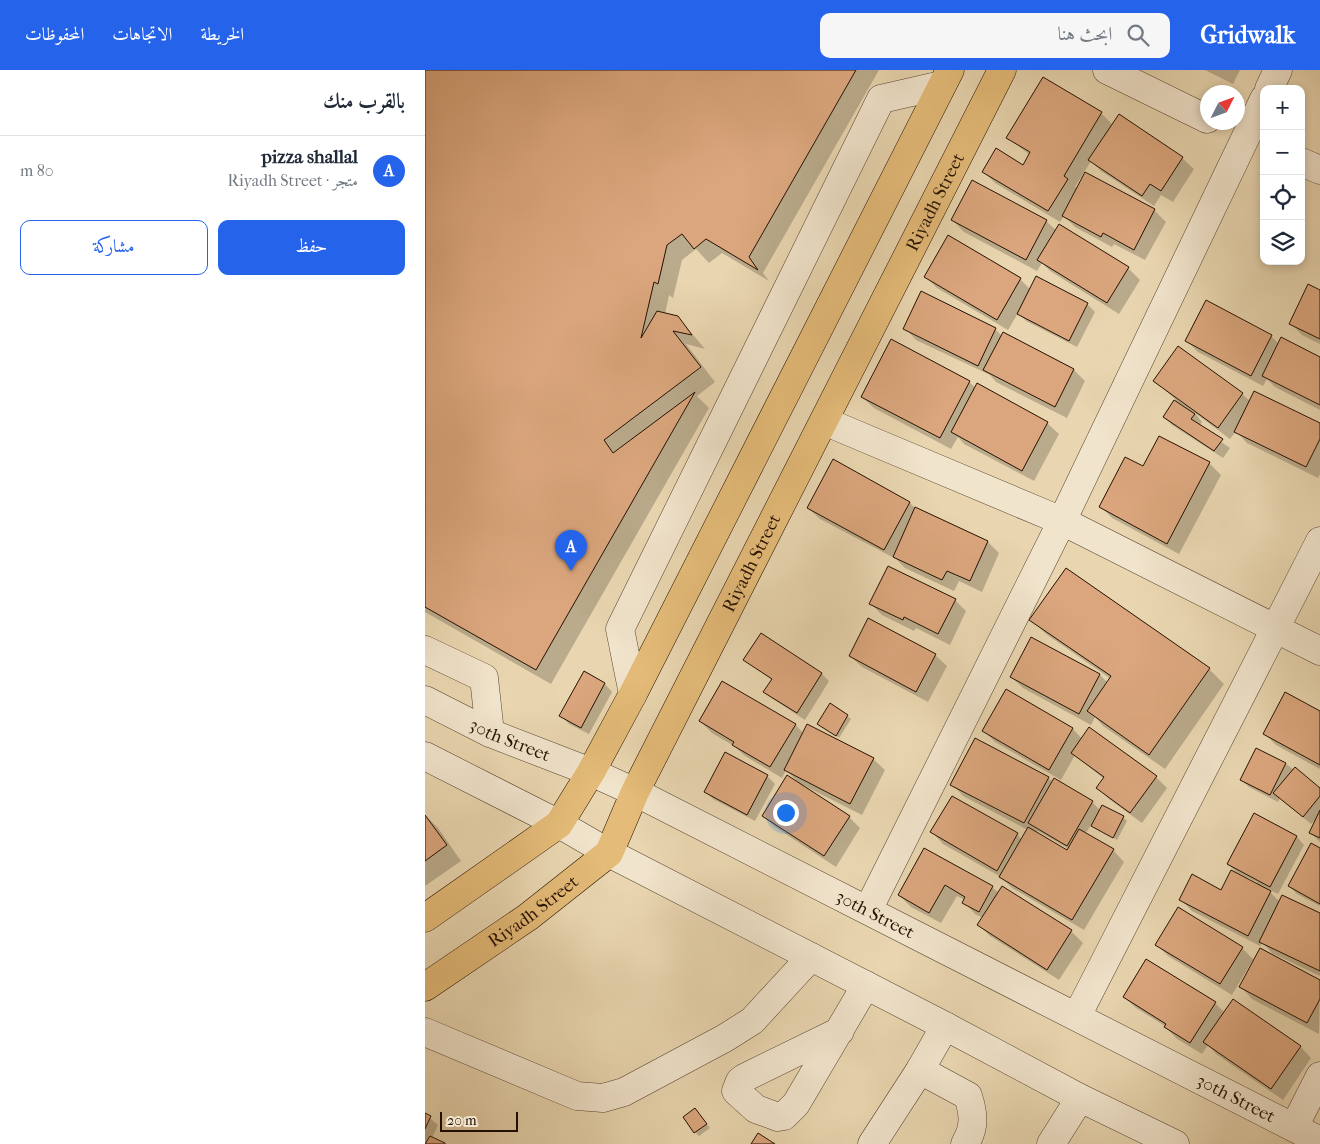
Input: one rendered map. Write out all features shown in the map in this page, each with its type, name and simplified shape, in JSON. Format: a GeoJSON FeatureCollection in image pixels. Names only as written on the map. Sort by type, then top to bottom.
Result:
{"type":"FeatureCollection","features":[{"type":"Feature","properties":{"kind":"main road","name":"Riyadh Street"},"geometry":{"type":"LineString","coordinates":[[425,987],[528,917],[609,853],[635,792],[1002,70]]}},
{"type":"Feature","properties":{"kind":"main road"},"geometry":{"type":"LineString","coordinates":[[425,918],[559,824],[591,772],[633,694],[946,77]]}},
{"type":"Feature","properties":{"kind":"street"},"geometry":{"type":"LineString","coordinates":[[1107,70],[1200,116]]}},
{"type":"Feature","properties":{"kind":"street"},"geometry":{"type":"LineString","coordinates":[[1271,85],[1278,70]]}},
{"type":"Feature","properties":{"kind":"street"},"geometry":{"type":"LineString","coordinates":[[633,694],[620,629],[881,99],[946,77]]}},
{"type":"Feature","properties":{"kind":"street"},"geometry":{"type":"LineString","coordinates":[[868,910],[1254,142],[1260,116]]}},
{"type":"Feature","properties":{"kind":"street"},"geometry":{"type":"LineString","coordinates":[[1230,130],[1254,142]]}},
{"type":"Feature","properties":{"kind":"street"},"geometry":{"type":"LineString","coordinates":[[1305,164],[1320,170]]}},
{"type":"Feature","properties":{"kind":"street"},"geometry":{"type":"LineString","coordinates":[[824,421],[1062,521],[1320,651]]}},
{"type":"Feature","properties":{"kind":"street"},"geometry":{"type":"LineString","coordinates":[[1077,1016],[1320,541]]}},
{"type":"Feature","properties":{"kind":"street"},"geometry":{"type":"LineString","coordinates":[[425,650],[484,678],[490,732]]}},
{"type":"Feature","properties":{"kind":"street","name":"30th Street"},"geometry":{"type":"LineString","coordinates":[[425,700],[490,732],[591,772],[635,792],[1320,1141]]}},
{"type":"Feature","properties":{"kind":"street"},"geometry":{"type":"LineString","coordinates":[[425,756],[559,824],[609,853],[1166,1142]]}},
{"type":"Feature","properties":{"kind":"street"},"geometry":{"type":"LineString","coordinates":[[425,1032],[577,1096],[603,1098],[624,1092],[659,1075],[751,1021],[811,957]]}},
{"type":"Feature","properties":{"kind":"street"},"geometry":{"type":"LineString","coordinates":[[840,1031],[866,985]]}},
{"type":"Feature","properties":{"kind":"street"},"geometry":{"type":"LineString","coordinates":[[872,1144],[920,1070],[945,1026]]}},
{"type":"Feature","properties":{"kind":"street"},"geometry":{"type":"LineString","coordinates":[[920,1070],[968,1096],[974,1114],[972,1132],[965,1144]]}},
{"type":"Feature","properties":{"kind":"street"},"geometry":{"type":"LineString","coordinates":[[1294,1127],[1320,1076]]}},
{"type":"Feature","properties":{"kind":"street"},"geometry":{"type":"LineString","coordinates":[[1051,1144],[1080,1098]]}},
{"type":"Feature","properties":{"kind":"building"},"geometry":{"type":"Polygon","coordinates":[[[425,70],[856,70],[749,257],[758,270],[706,239],[694,249],[682,234],[667,245],[658,284],[654,282],[641,338],[657,311],[678,316],[692,335],[673,331],[701,367],[604,440],[613,453],[695,392],[536,670],[425,607],[425,70]]]}},
{"type":"Feature","properties":{"kind":"building"},"geometry":{"type":"Polygon","coordinates":[[[1043,77],[1102,112],[1064,176],[1068,179],[1048,211],[982,172],[996,148],[1023,165],[1030,152],[1006,138],[1043,77]]]}},
{"type":"Feature","properties":{"kind":"building"},"geometry":{"type":"Polygon","coordinates":[[[1119,114],[1183,157],[1161,191],[1150,184],[1142,196],[1088,160],[1119,114]]]}},
{"type":"Feature","properties":{"kind":"building"},"geometry":{"type":"Polygon","coordinates":[[[1085,172],[1155,209],[1134,250],[1103,233],[1101,237],[1062,216],[1085,172]]]}},
{"type":"Feature","properties":{"kind":"building"},"geometry":{"type":"Polygon","coordinates":[[[972,180],[1047,220],[1026,260],[951,220],[972,180]]]}},
{"type":"Feature","properties":{"kind":"building"},"geometry":{"type":"Polygon","coordinates":[[[1059,224],[1129,267],[1107,303],[1037,260],[1059,224]]]}},
{"type":"Feature","properties":{"kind":"building"},"geometry":{"type":"Polygon","coordinates":[[[948,235],[1021,278],[997,320],[924,277],[948,235]]]}},
{"type":"Feature","properties":{"kind":"building"},"geometry":{"type":"Polygon","coordinates":[[[1036,276],[1088,303],[1069,341],[1017,314],[1036,276]]]}},
{"type":"Feature","properties":{"kind":"building"},"geometry":{"type":"Polygon","coordinates":[[[1308,284],[1320,290],[1320,339],[1289,324],[1308,284]]]}},
{"type":"Feature","properties":{"kind":"building"},"geometry":{"type":"Polygon","coordinates":[[[921,291],[996,328],[978,366],[903,329],[921,291]]]}},
{"type":"Feature","properties":{"kind":"building"},"geometry":{"type":"Polygon","coordinates":[[[1206,300],[1272,335],[1251,376],[1185,341],[1206,300]]]}},
{"type":"Feature","properties":{"kind":"building"},"geometry":{"type":"Polygon","coordinates":[[[1003,332],[1074,369],[1055,407],[983,370],[1003,332]]]}},
{"type":"Feature","properties":{"kind":"building"},"geometry":{"type":"Polygon","coordinates":[[[1281,337],[1320,357],[1320,405],[1262,376],[1281,337]]]}},
{"type":"Feature","properties":{"kind":"building"},"geometry":{"type":"Polygon","coordinates":[[[891,339],[970,381],[940,438],[861,397],[891,339]]]}},
{"type":"Feature","properties":{"kind":"building"},"geometry":{"type":"Polygon","coordinates":[[[1178,346],[1243,393],[1218,428],[1153,381],[1178,346]]]}},
{"type":"Feature","properties":{"kind":"building"},"geometry":{"type":"Polygon","coordinates":[[[977,383],[1048,422],[1022,471],[951,432],[977,383]]]}},
{"type":"Feature","properties":{"kind":"building"},"geometry":{"type":"Polygon","coordinates":[[[1254,391],[1320,423],[1320,439],[1306,467],[1234,432],[1254,391]]]}},
{"type":"Feature","properties":{"kind":"building"},"geometry":{"type":"Polygon","coordinates":[[[1174,400],[1195,414],[1191,419],[1223,439],[1214,451],[1163,417],[1174,400]]]}},
{"type":"Feature","properties":{"kind":"building"},"geometry":{"type":"Polygon","coordinates":[[[1159,436],[1210,462],[1167,544],[1099,507],[1125,457],[1143,466],[1159,436]]]}},
{"type":"Feature","properties":{"kind":"building"},"geometry":{"type":"Polygon","coordinates":[[[833,459],[910,502],[884,550],[807,508],[833,459]]]}},
{"type":"Feature","properties":{"kind":"building"},"geometry":{"type":"Polygon","coordinates":[[[915,507],[988,541],[970,581],[947,571],[942,580],[893,557],[915,507]]]}},
{"type":"Feature","properties":{"kind":"building"},"geometry":{"type":"Polygon","coordinates":[[[888,566],[956,599],[938,634],[904,617],[903,620],[869,604],[888,566]]]}},
{"type":"Feature","properties":{"kind":"building"},"geometry":{"type":"Polygon","coordinates":[[[1066,568],[1210,668],[1149,755],[1087,711],[1111,676],[1029,620],[1066,568]]]}},
{"type":"Feature","properties":{"kind":"building"},"geometry":{"type":"Polygon","coordinates":[[[868,618],[936,654],[916,692],[849,656],[868,618]]]}},
{"type":"Feature","properties":{"kind":"building"},"geometry":{"type":"Polygon","coordinates":[[[761,633],[822,673],[797,713],[763,692],[772,679],[743,660],[761,633]]]}},
{"type":"Feature","properties":{"kind":"building"},"geometry":{"type":"Polygon","coordinates":[[[1031,637],[1100,674],[1079,714],[1010,677],[1031,637]]]}},
{"type":"Feature","properties":{"kind":"building"},"geometry":{"type":"Polygon","coordinates":[[[584,671],[605,683],[581,728],[559,716],[584,671]]]}},
{"type":"Feature","properties":{"kind":"building"},"geometry":{"type":"Polygon","coordinates":[[[722,681],[796,724],[770,767],[732,745],[734,742],[699,721],[722,681]]]}},
{"type":"Feature","properties":{"kind":"building"},"geometry":{"type":"Polygon","coordinates":[[[1006,689],[1073,728],[1049,770],[982,731],[1006,689]]]}},
{"type":"Feature","properties":{"kind":"building"},"geometry":{"type":"Polygon","coordinates":[[[1285,692],[1320,711],[1320,765],[1263,734],[1285,692]]]}},
{"type":"Feature","properties":{"kind":"building"},"geometry":{"type":"Polygon","coordinates":[[[830,703],[848,715],[836,736],[817,724],[830,703]]]}},
{"type":"Feature","properties":{"kind":"building"},"geometry":{"type":"Polygon","coordinates":[[[807,724],[874,758],[850,804],[784,770],[807,724]]]}},
{"type":"Feature","properties":{"kind":"building"},"geometry":{"type":"Polygon","coordinates":[[[1089,727],[1157,776],[1130,813],[1096,788],[1104,777],[1071,753],[1089,727]]]}},
{"type":"Feature","properties":{"kind":"building"},"geometry":{"type":"Polygon","coordinates":[[[975,738],[1049,777],[1024,823],[950,785],[975,738]]]}},
{"type":"Feature","properties":{"kind":"building"},"geometry":{"type":"Polygon","coordinates":[[[1256,748],[1286,763],[1270,795],[1240,780],[1256,748]]]}},
{"type":"Feature","properties":{"kind":"building"},"geometry":{"type":"Polygon","coordinates":[[[725,752],[768,775],[747,815],[704,792],[725,752]]]}},
{"type":"Feature","properties":{"kind":"building"},"geometry":{"type":"Polygon","coordinates":[[[1295,767],[1320,788],[1320,796],[1303,817],[1273,793],[1295,767]]]}},
{"type":"Feature","properties":{"kind":"building"},"geometry":{"type":"Polygon","coordinates":[[[787,775],[850,816],[824,856],[762,816],[787,775]]]}},
{"type":"Feature","properties":{"kind":"building"},"geometry":{"type":"Polygon","coordinates":[[[1054,778],[1093,801],[1067,846],[1028,823],[1054,778]]]}},
{"type":"Feature","properties":{"kind":"building"},"geometry":{"type":"Polygon","coordinates":[[[952,796],[1018,833],[997,871],[930,832],[952,796]]]}},
{"type":"Feature","properties":{"kind":"building"},"geometry":{"type":"Polygon","coordinates":[[[1102,805],[1124,816],[1113,838],[1091,826],[1102,805]]]}},
{"type":"Feature","properties":{"kind":"building"},"geometry":{"type":"Polygon","coordinates":[[[1320,810],[1320,838],[1309,833],[1320,810]]]}},
{"type":"Feature","properties":{"kind":"building"},"geometry":{"type":"Polygon","coordinates":[[[1254,813],[1297,836],[1270,887],[1227,864],[1254,813]]]}},
{"type":"Feature","properties":{"kind":"building"},"geometry":{"type":"Polygon","coordinates":[[[425,815],[447,845],[425,861],[425,815]]]}},
{"type":"Feature","properties":{"kind":"building"},"geometry":{"type":"Polygon","coordinates":[[[1028,827],[1067,850],[1079,829],[1114,849],[1072,920],[999,877],[1028,827]]]}},
{"type":"Feature","properties":{"kind":"building"},"geometry":{"type":"Polygon","coordinates":[[[1311,843],[1320,848],[1320,904],[1288,886],[1311,843]]]}},
{"type":"Feature","properties":{"kind":"building"},"geometry":{"type":"Polygon","coordinates":[[[924,848],[993,886],[979,912],[962,903],[965,897],[945,885],[929,913],[898,895],[924,848]]]}},
{"type":"Feature","properties":{"kind":"building"},"geometry":{"type":"Polygon","coordinates":[[[1231,870],[1271,891],[1248,936],[1179,900],[1192,874],[1221,890],[1231,870]]]}},
{"type":"Feature","properties":{"kind":"building"},"geometry":{"type":"Polygon","coordinates":[[[1002,886],[1072,930],[1047,970],[977,925],[1002,886]]]}},
{"type":"Feature","properties":{"kind":"building"},"geometry":{"type":"Polygon","coordinates":[[[1282,895],[1320,913],[1320,971],[1259,942],[1282,895]]]}},
{"type":"Feature","properties":{"kind":"building"},"geometry":{"type":"Polygon","coordinates":[[[1178,907],[1243,947],[1220,984],[1155,945],[1178,907]]]}},
{"type":"Feature","properties":{"kind":"building"},"geometry":{"type":"Polygon","coordinates":[[[1260,948],[1320,980],[1320,999],[1307,1023],[1239,987],[1260,948]]]}},
{"type":"Feature","properties":{"kind":"building"},"geometry":{"type":"Polygon","coordinates":[[[1146,959],[1216,1002],[1190,1043],[1164,1027],[1166,1024],[1123,997],[1146,959]]]}},
{"type":"Feature","properties":{"kind":"building"},"geometry":{"type":"Polygon","coordinates":[[[1233,999],[1301,1046],[1271,1089],[1203,1042],[1233,999]]]}},
{"type":"Feature","properties":{"kind":"building"},"geometry":{"type":"Polygon","coordinates":[[[695,1108],[707,1124],[694,1133],[683,1117],[695,1108]]]}},
{"type":"Feature","properties":{"kind":"building"},"geometry":{"type":"Polygon","coordinates":[[[425,1113],[431,1116],[425,1129],[425,1113]]]}},
{"type":"Feature","properties":{"kind":"building"},"geometry":{"type":"Polygon","coordinates":[[[758,1133],[775,1144],[751,1144],[758,1133]]]}},
{"type":"Feature","properties":{"kind":"building"},"geometry":{"type":"Polygon","coordinates":[[[430,1136],[445,1143],[445,1144],[425,1144],[430,1136]]]}},
{"type":"Feature","properties":{"kind":"place","name":"pizza shallal"},"geometry":{"type":"Point","coordinates":[571,571]}}]}
